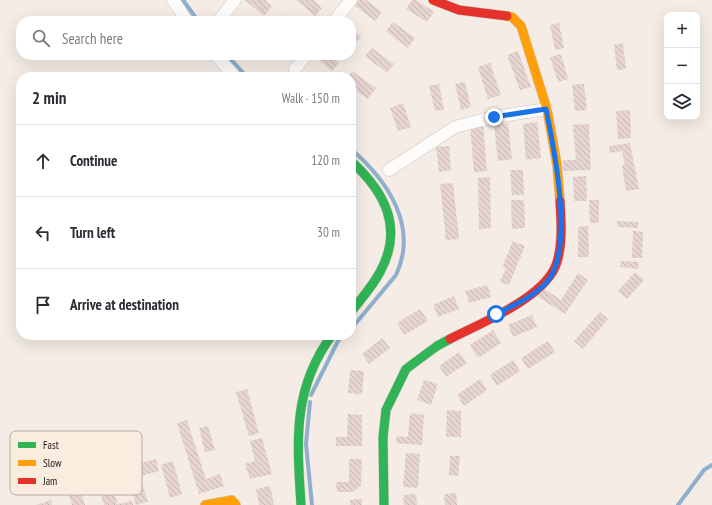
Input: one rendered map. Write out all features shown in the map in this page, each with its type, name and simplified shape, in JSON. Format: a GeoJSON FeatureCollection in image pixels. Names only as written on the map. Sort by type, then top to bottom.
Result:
{"type":"FeatureCollection","features":[{"type":"Feature","properties":{"kind":"street"},"geometry":{"type":"LineString","coordinates":[[173,0],[184,16]]}},
{"type":"Feature","properties":{"kind":"street"},"geometry":{"type":"LineString","coordinates":[[223,16],[235,0]]}},
{"type":"Feature","properties":{"kind":"street"},"geometry":{"type":"LineString","coordinates":[[338,16],[351,0]]}},
{"type":"Feature","properties":{"kind":"street"},"geometry":{"type":"LineString","coordinates":[[384,505],[384,437],[386,410],[406,369],[437,346],[524,300],[546,283],[557,263],[562,228],[557,165],[546,109],[521,26],[512,17],[459,10],[433,0]]}},
{"type":"Feature","properties":{"kind":"street"},"geometry":{"type":"LineString","coordinates":[[220,60],[231,72]]}},
{"type":"Feature","properties":{"kind":"street"},"geometry":{"type":"LineString","coordinates":[[295,69],[302,60]]}},
{"type":"Feature","properties":{"kind":"street"},"geometry":{"type":"LineString","coordinates":[[389,170],[455,127],[494,117],[546,109]]}},
{"type":"Feature","properties":{"kind":"street"},"geometry":{"type":"LineString","coordinates":[[356,165],[365,172],[379,188],[389,213],[391,233],[382,267],[356,305]]}},
{"type":"Feature","properties":{"kind":"street"},"geometry":{"type":"LineString","coordinates":[[301,505],[298,434],[304,389],[322,346],[327,340]]}},
{"type":"Feature","properties":{"kind":"street"},"geometry":{"type":"LineString","coordinates":[[205,505],[232,500],[236,505]]}},
{"type":"Feature","properties":{"kind":"building"},"geometry":{"type":"Polygon","coordinates":[[[245,0],[265,0],[272,6],[264,16],[245,0]]]}},
{"type":"Feature","properties":{"kind":"building"},"geometry":{"type":"Polygon","coordinates":[[[296,0],[313,0],[322,8],[315,16],[296,0]]]}},
{"type":"Feature","properties":{"kind":"building"},"geometry":{"type":"Polygon","coordinates":[[[358,0],[366,0],[382,12],[375,21],[354,5],[358,0]]]}},
{"type":"Feature","properties":{"kind":"building"},"geometry":{"type":"Polygon","coordinates":[[[412,0],[416,0],[434,12],[427,22],[406,9],[412,0]]]}},
{"type":"Feature","properties":{"kind":"building"},"geometry":{"type":"Polygon","coordinates":[[[393,22],[415,38],[408,48],[386,31],[393,22]]]}},
{"type":"Feature","properties":{"kind":"building"},"geometry":{"type":"Polygon","coordinates":[[[559,23],[564,48],[555,50],[550,25],[559,23]]]}},
{"type":"Feature","properties":{"kind":"building"},"geometry":{"type":"Polygon","coordinates":[[[356,33],[361,37],[356,43],[356,33]]]}},
{"type":"Feature","properties":{"kind":"building"},"geometry":{"type":"Polygon","coordinates":[[[623,43],[626,69],[617,70],[614,45],[623,43]]]}},
{"type":"Feature","properties":{"kind":"building"},"geometry":{"type":"Polygon","coordinates":[[[372,48],[394,64],[387,73],[365,56],[372,48]]]}},
{"type":"Feature","properties":{"kind":"building"},"geometry":{"type":"Polygon","coordinates":[[[518,51],[531,87],[520,90],[507,55],[518,51]]]}},
{"type":"Feature","properties":{"kind":"building"},"geometry":{"type":"Polygon","coordinates":[[[561,54],[568,79],[558,82],[550,57],[561,54]]]}},
{"type":"Feature","properties":{"kind":"building"},"geometry":{"type":"Polygon","coordinates":[[[319,60],[335,60],[339,63],[332,71],[319,60]]]}},
{"type":"Feature","properties":{"kind":"building"},"geometry":{"type":"Polygon","coordinates":[[[490,63],[501,95],[488,99],[478,67],[490,63]]]}},
{"type":"Feature","properties":{"kind":"building"},"geometry":{"type":"Polygon","coordinates":[[[356,74],[376,88],[368,99],[356,91],[356,74]]]}},
{"type":"Feature","properties":{"kind":"building"},"geometry":{"type":"Polygon","coordinates":[[[465,82],[471,107],[461,110],[455,84],[465,82]]]}},
{"type":"Feature","properties":{"kind":"building"},"geometry":{"type":"Polygon","coordinates":[[[439,84],[444,110],[435,111],[429,86],[439,84]]]}},
{"type":"Feature","properties":{"kind":"building"},"geometry":{"type":"Polygon","coordinates":[[[584,84],[587,110],[575,111],[572,85],[584,84]]]}},
{"type":"Feature","properties":{"kind":"building"},"geometry":{"type":"Polygon","coordinates":[[[403,103],[411,127],[398,131],[390,108],[403,103]]]}},
{"type":"Feature","properties":{"kind":"building"},"geometry":{"type":"Polygon","coordinates":[[[630,110],[631,138],[618,139],[616,111],[630,110]]]}},
{"type":"Feature","properties":{"kind":"building"},"geometry":{"type":"Polygon","coordinates":[[[537,122],[541,158],[526,160],[523,124],[537,122]]]}},
{"type":"Feature","properties":{"kind":"building"},"geometry":{"type":"Polygon","coordinates":[[[508,123],[512,159],[498,161],[494,125],[508,123]]]}},
{"type":"Feature","properties":{"kind":"building"},"geometry":{"type":"Polygon","coordinates":[[[483,124],[487,171],[474,172],[470,126],[483,124]]]}},
{"type":"Feature","properties":{"kind":"building"},"geometry":{"type":"Polygon","coordinates":[[[589,124],[591,170],[563,171],[563,160],[576,160],[573,125],[589,124]]]}},
{"type":"Feature","properties":{"kind":"building"},"geometry":{"type":"Polygon","coordinates":[[[630,143],[639,189],[626,191],[622,166],[625,165],[622,151],[610,153],[609,146],[630,143]]]}},
{"type":"Feature","properties":{"kind":"building"},"geometry":{"type":"Polygon","coordinates":[[[449,146],[451,170],[439,172],[436,147],[449,146]]]}},
{"type":"Feature","properties":{"kind":"building"},"geometry":{"type":"Polygon","coordinates":[[[510,170],[523,170],[524,195],[512,195],[510,170]]]}},
{"type":"Feature","properties":{"kind":"building"},"geometry":{"type":"Polygon","coordinates":[[[586,176],[587,201],[574,201],[573,177],[586,176]]]}},
{"type":"Feature","properties":{"kind":"building"},"geometry":{"type":"Polygon","coordinates":[[[490,177],[491,228],[479,229],[478,178],[490,177]]]}},
{"type":"Feature","properties":{"kind":"building"},"geometry":{"type":"Polygon","coordinates":[[[453,183],[459,239],[446,240],[440,184],[453,183]]]}},
{"type":"Feature","properties":{"kind":"building"},"geometry":{"type":"Polygon","coordinates":[[[511,200],[524,200],[525,228],[512,229],[511,200]]]}},
{"type":"Feature","properties":{"kind":"building"},"geometry":{"type":"Polygon","coordinates":[[[589,200],[599,200],[599,223],[590,223],[589,200]]]}},
{"type":"Feature","properties":{"kind":"building"},"geometry":{"type":"Polygon","coordinates":[[[617,221],[638,222],[638,228],[617,227],[617,221]]]}},
{"type":"Feature","properties":{"kind":"building"},"geometry":{"type":"Polygon","coordinates":[[[588,226],[589,257],[578,257],[578,227],[588,226]]]}},
{"type":"Feature","properties":{"kind":"building"},"geometry":{"type":"Polygon","coordinates":[[[633,231],[643,232],[642,258],[632,258],[633,231]]]}},
{"type":"Feature","properties":{"kind":"building"},"geometry":{"type":"Polygon","coordinates":[[[513,241],[525,246],[509,285],[500,282],[506,268],[502,267],[513,241]]]}},
{"type":"Feature","properties":{"kind":"building"},"geometry":{"type":"Polygon","coordinates":[[[621,261],[639,262],[638,269],[620,267],[621,261]]]}},
{"type":"Feature","properties":{"kind":"building"},"geometry":{"type":"Polygon","coordinates":[[[635,272],[644,280],[627,299],[618,291],[635,272]]]}},
{"type":"Feature","properties":{"kind":"building"},"geometry":{"type":"Polygon","coordinates":[[[578,273],[588,280],[565,314],[537,296],[543,288],[561,300],[578,273]]]}},
{"type":"Feature","properties":{"kind":"building"},"geometry":{"type":"Polygon","coordinates":[[[488,285],[491,297],[469,303],[465,291],[488,285]]]}},
{"type":"Feature","properties":{"kind":"building"},"geometry":{"type":"Polygon","coordinates":[[[454,296],[459,309],[438,317],[433,305],[454,296]]]}},
{"type":"Feature","properties":{"kind":"building"},"geometry":{"type":"Polygon","coordinates":[[[420,309],[428,321],[404,335],[397,323],[420,309]]]}},
{"type":"Feature","properties":{"kind":"building"},"geometry":{"type":"Polygon","coordinates":[[[600,312],[608,319],[583,349],[574,341],[600,312]]]}},
{"type":"Feature","properties":{"kind":"building"},"geometry":{"type":"Polygon","coordinates":[[[532,315],[537,327],[513,337],[508,325],[532,315]]]}},
{"type":"Feature","properties":{"kind":"building"},"geometry":{"type":"Polygon","coordinates":[[[493,330],[501,343],[478,358],[470,345],[493,330]]]}},
{"type":"Feature","properties":{"kind":"building"},"geometry":{"type":"Polygon","coordinates":[[[382,338],[390,348],[369,364],[362,354],[382,338]]]}},
{"type":"Feature","properties":{"kind":"building"},"geometry":{"type":"Polygon","coordinates":[[[548,341],[555,352],[528,369],[521,358],[548,341]]]}},
{"type":"Feature","properties":{"kind":"building"},"geometry":{"type":"Polygon","coordinates":[[[459,352],[467,363],[446,377],[439,366],[459,352]]]}},
{"type":"Feature","properties":{"kind":"building"},"geometry":{"type":"Polygon","coordinates":[[[513,360],[520,371],[497,386],[490,375],[513,360]]]}},
{"type":"Feature","properties":{"kind":"building"},"geometry":{"type":"Polygon","coordinates":[[[350,370],[364,371],[362,394],[348,393],[350,370]]]}},
{"type":"Feature","properties":{"kind":"building"},"geometry":{"type":"Polygon","coordinates":[[[480,379],[487,390],[464,406],[457,395],[480,379]]]}},
{"type":"Feature","properties":{"kind":"building"},"geometry":{"type":"Polygon","coordinates":[[[424,380],[438,384],[431,405],[417,400],[424,380]]]}},
{"type":"Feature","properties":{"kind":"building"},"geometry":{"type":"Polygon","coordinates":[[[247,389],[259,433],[249,436],[236,392],[247,389]]]}},
{"type":"Feature","properties":{"kind":"building"},"geometry":{"type":"Polygon","coordinates":[[[447,410],[461,411],[461,437],[446,437],[447,410]]]}},
{"type":"Feature","properties":{"kind":"building"},"geometry":{"type":"Polygon","coordinates":[[[410,413],[424,415],[422,445],[396,443],[397,436],[408,437],[410,413]]]}},
{"type":"Feature","properties":{"kind":"building"},"geometry":{"type":"Polygon","coordinates":[[[348,414],[362,415],[362,446],[336,446],[336,437],[347,437],[348,414]]]}},
{"type":"Feature","properties":{"kind":"building"},"geometry":{"type":"Polygon","coordinates":[[[187,420],[206,479],[220,474],[224,486],[199,494],[177,423],[187,420]]]}},
{"type":"Feature","properties":{"kind":"building"},"geometry":{"type":"Polygon","coordinates":[[[208,426],[215,450],[205,452],[199,428],[208,426]]]}},
{"type":"Feature","properties":{"kind":"building"},"geometry":{"type":"Polygon","coordinates":[[[262,438],[272,474],[250,479],[245,464],[255,461],[250,441],[262,438]]]}},
{"type":"Feature","properties":{"kind":"building"},"geometry":{"type":"Polygon","coordinates":[[[406,453],[420,454],[418,488],[403,487],[406,453]]]}},
{"type":"Feature","properties":{"kind":"building"},"geometry":{"type":"Polygon","coordinates":[[[450,456],[460,456],[458,476],[449,475],[450,456]]]}},
{"type":"Feature","properties":{"kind":"building"},"geometry":{"type":"Polygon","coordinates":[[[156,459],[159,471],[142,476],[142,463],[156,459]]]}},
{"type":"Feature","properties":{"kind":"building"},"geometry":{"type":"Polygon","coordinates":[[[349,459],[362,459],[361,486],[352,492],[337,492],[336,482],[349,482],[349,459]]]}},
{"type":"Feature","properties":{"kind":"building"},"geometry":{"type":"Polygon","coordinates":[[[173,461],[182,494],[170,498],[161,465],[173,461]]]}},
{"type":"Feature","properties":{"kind":"building"},"geometry":{"type":"Polygon","coordinates":[[[142,483],[148,502],[136,505],[133,495],[142,495],[142,483]]]}},
{"type":"Feature","properties":{"kind":"building"},"geometry":{"type":"Polygon","coordinates":[[[270,486],[274,505],[259,505],[256,489],[270,486]]]}},
{"type":"Feature","properties":{"kind":"building"},"geometry":{"type":"Polygon","coordinates":[[[456,493],[457,505],[445,505],[444,494],[456,493]]]}},
{"type":"Feature","properties":{"kind":"building"},"geometry":{"type":"Polygon","coordinates":[[[416,494],[417,505],[404,505],[403,495],[416,494]]]}},
{"type":"Feature","properties":{"kind":"building"},"geometry":{"type":"Polygon","coordinates":[[[69,495],[82,495],[85,505],[72,505],[69,495]]]}},
{"type":"Feature","properties":{"kind":"building"},"geometry":{"type":"Polygon","coordinates":[[[101,495],[115,495],[118,505],[104,505],[101,495]]]}},
{"type":"Feature","properties":{"kind":"building"},"geometry":{"type":"Polygon","coordinates":[[[362,499],[362,505],[350,505],[350,500],[362,499]]]}},
{"type":"Feature","properties":{"kind":"building"},"geometry":{"type":"Polygon","coordinates":[[[51,500],[52,505],[36,505],[51,500]]]}},
{"type":"Feature","properties":{"kind":"building"},"geometry":{"type":"Polygon","coordinates":[[[132,501],[133,505],[118,505],[118,504],[132,501]]]}},
{"type":"Feature","properties":{"kind":"waterway"},"geometry":{"type":"LineString","coordinates":[[183,0],[194,16]]}},
{"type":"Feature","properties":{"kind":"waterway"},"geometry":{"type":"LineString","coordinates":[[232,60],[242,72]]}},
{"type":"Feature","properties":{"kind":"waterway"},"geometry":{"type":"LineString","coordinates":[[356,154],[376,175],[396,205],[404,239],[402,257],[396,275],[356,323]]}},
{"type":"Feature","properties":{"kind":"waterway"},"geometry":{"type":"LineString","coordinates":[[311,395],[339,340]]}},
{"type":"Feature","properties":{"kind":"waterway"},"geometry":{"type":"LineString","coordinates":[[310,402],[306,444],[312,505]]}},
{"type":"Feature","properties":{"kind":"waterway"},"geometry":{"type":"LineString","coordinates":[[678,505],[704,470],[712,465]]}},
{"type":"Feature","properties":{"kind":"traffic: fast"},"geometry":{"type":"LineString","coordinates":[[356,166],[373,185],[381,198],[387,212],[390,226],[390,240],[387,256],[377,277],[356,306]]}},
{"type":"Feature","properties":{"kind":"traffic: fast"},"geometry":{"type":"LineString","coordinates":[[384,505],[383,437],[386,410],[406,369],[437,346],[450,339]]}},
{"type":"Feature","properties":{"kind":"traffic: fast"},"geometry":{"type":"LineString","coordinates":[[301,505],[299,459],[300,416],[310,375],[319,355],[329,340]]}},
{"type":"Feature","properties":{"kind":"traffic: slow"},"geometry":{"type":"LineString","coordinates":[[507,16],[512,17],[521,26],[547,109],[557,165],[560,201]]}},
{"type":"Feature","properties":{"kind":"traffic: slow"},"geometry":{"type":"LineString","coordinates":[[205,505],[232,500],[236,505]]}},
{"type":"Feature","properties":{"kind":"traffic: jam"},"geometry":{"type":"LineString","coordinates":[[433,0],[459,10],[507,16]]}},
{"type":"Feature","properties":{"kind":"traffic: jam"},"geometry":{"type":"LineString","coordinates":[[450,339],[495,317],[527,298],[551,275],[557,262],[560,247],[560,201]]}},
{"type":"Feature","properties":{"kind":"route"},"geometry":{"type":"LineString","coordinates":[[494,117],[546,109],[557,165],[562,228],[557,263],[546,283],[524,300],[496,314]]}}]}
